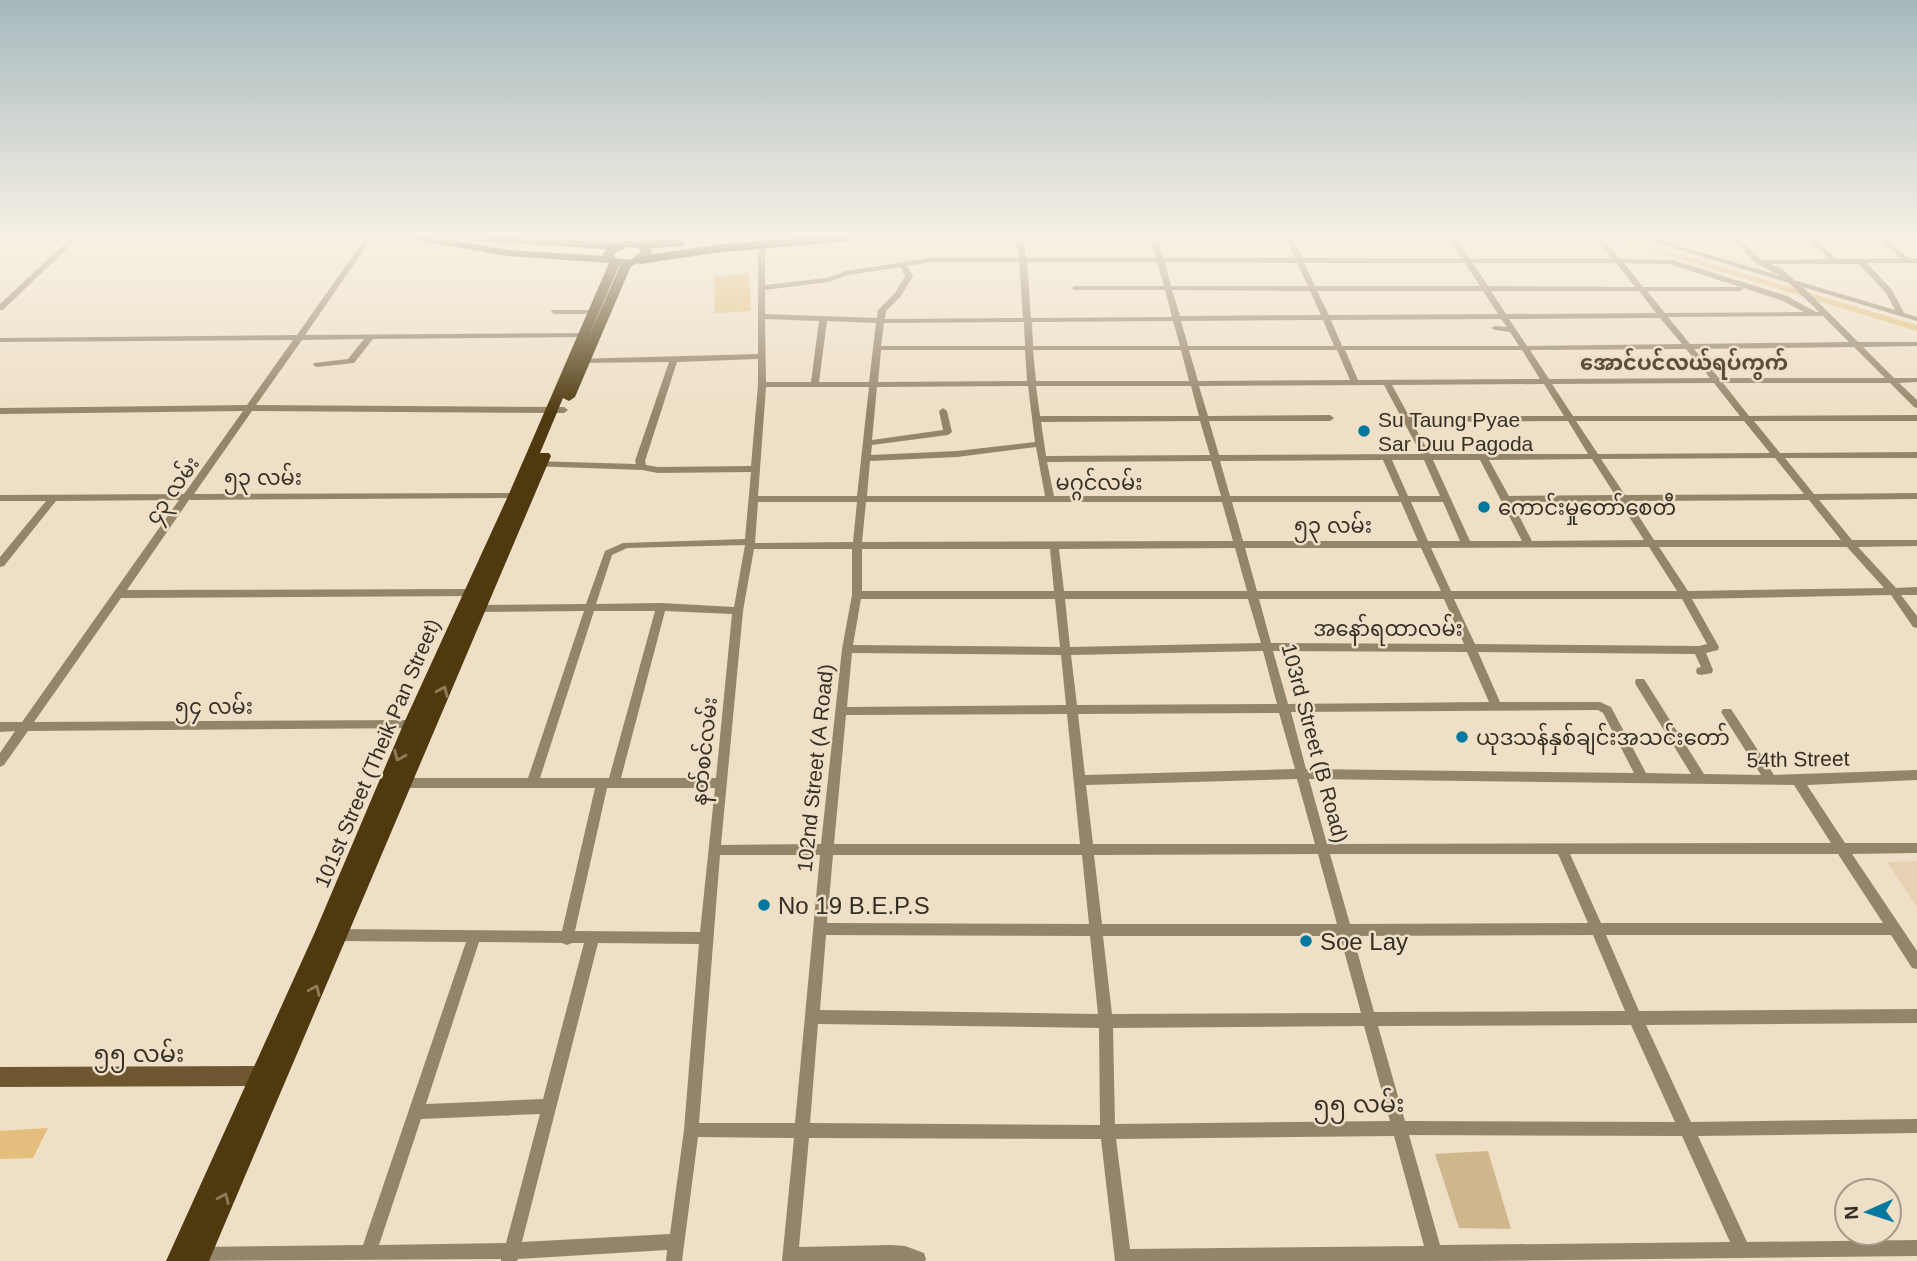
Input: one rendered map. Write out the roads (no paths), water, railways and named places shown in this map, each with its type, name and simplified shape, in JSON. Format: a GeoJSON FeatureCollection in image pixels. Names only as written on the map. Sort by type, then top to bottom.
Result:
{"type":"FeatureCollection","features":[{"type":"Feature","properties":{"kind":"main road","name":"101st Street (Theik Pan Street)"},"geometry":{"type":"LineString","coordinates":[[590,335],[593,312],[603,296]]}},
{"type":"Feature","properties":{"kind":"main road","name":"101st Street (Theik Pan Street)"},"geometry":{"type":"LineString","coordinates":[[189,1258],[607,296]]}},
{"type":"Feature","properties":{"kind":"main road","name":"၅၅ လမ်း"},"geometry":{"type":"LineString","coordinates":[[0,1077],[269,1076]]}},
{"type":"Feature","properties":{"kind":"street"},"geometry":{"type":"LineString","coordinates":[[0,309],[14,296]]}},
{"type":"Feature","properties":{"kind":"street","name":"၄၃ လမ်း"},"geometry":{"type":"LineString","coordinates":[[0,762],[327,296]]}},
{"type":"Feature","properties":{"kind":"street","name":"နတ်စင်လမ်း"},"geometry":{"type":"LineString","coordinates":[[674,1261],[691,1130],[706,939],[738,611],[750,544],[762,385],[762,296]]}},
{"type":"Feature","properties":{"kind":"street"},"geometry":{"type":"LineString","coordinates":[[881,321],[882,310],[897,296]]}},
{"type":"Feature","properties":{"kind":"street"},"geometry":{"type":"LineString","coordinates":[[1027,296],[1032,384],[1050,499]]}},
{"type":"Feature","properties":{"kind":"street","name":"103rd Street (B Road)"},"geometry":{"type":"LineString","coordinates":[[1171,296],[1435,1257]]}},
{"type":"Feature","properties":{"kind":"street"},"geometry":{"type":"LineString","coordinates":[[1317,296],[1354,382]]}},
{"type":"Feature","properties":{"kind":"street"},"geometry":{"type":"LineString","coordinates":[[1492,296],[1685,595]]}},
{"type":"Feature","properties":{"kind":"street"},"geometry":{"type":"LineString","coordinates":[[1646,296],[1849,543],[1893,591],[1917,624]]}},
{"type":"Feature","properties":{"kind":"street"},"geometry":{"type":"LineString","coordinates":[[1777,296],[1818,311]]}},
{"type":"Feature","properties":{"kind":"street"},"geometry":{"type":"LineString","coordinates":[[1805,296],[1917,405]]}},
{"type":"Feature","properties":{"kind":"street"},"geometry":{"type":"LineString","coordinates":[[1839,296],[1917,319]]}},
{"type":"Feature","properties":{"kind":"street"},"geometry":{"type":"LineString","coordinates":[[1891,296],[1901,314]]}},
{"type":"Feature","properties":{"kind":"street"},"geometry":{"type":"LineString","coordinates":[[761,316],[881,321],[1662,315],[1818,311]]}},
{"type":"Feature","properties":{"kind":"street"},"geometry":{"type":"LineString","coordinates":[[555,312],[593,312]]}},
{"type":"Feature","properties":{"kind":"street"},"geometry":{"type":"LineString","coordinates":[[815,385],[823,318]]}},
{"type":"Feature","properties":{"kind":"street","name":"102nd Street (A Road)"},"geometry":{"type":"LineString","coordinates":[[791,1258],[827,851],[847,649],[857,596],[857,546],[881,321]]}},
{"type":"Feature","properties":{"kind":"street"},"geometry":{"type":"LineString","coordinates":[[1495,328],[1512,330]]}},
{"type":"Feature","properties":{"kind":"street"},"geometry":{"type":"LineString","coordinates":[[0,340],[590,335]]}},
{"type":"Feature","properties":{"kind":"street"},"geometry":{"type":"LineString","coordinates":[[317,365],[351,361],[371,336]]}},
{"type":"Feature","properties":{"kind":"street"},"geometry":{"type":"LineString","coordinates":[[877,348],[1523,348],[1917,344]]}},
{"type":"Feature","properties":{"kind":"street"},"geometry":{"type":"LineString","coordinates":[[579,361],[762,356]]}},
{"type":"Feature","properties":{"kind":"street"},"geometry":{"type":"LineString","coordinates":[[642,467],[640,461],[674,360]]}},
{"type":"Feature","properties":{"kind":"street"},"geometry":{"type":"LineString","coordinates":[[762,385],[1917,380]]}},
{"type":"Feature","properties":{"kind":"street"},"geometry":{"type":"LineString","coordinates":[[1387,383],[1427,457],[1467,545]]}},
{"type":"Feature","properties":{"kind":"street"},"geometry":{"type":"LineString","coordinates":[[0,411],[250,408],[558,410]]}},
{"type":"Feature","properties":{"kind":"street"},"geometry":{"type":"LineString","coordinates":[[867,443],[948,432],[943,411]]}},
{"type":"Feature","properties":{"kind":"street"},"geometry":{"type":"LineString","coordinates":[[1037,419],[1330,418]]}},
{"type":"Feature","properties":{"kind":"street"},"geometry":{"type":"LineString","coordinates":[[1407,419],[1917,418]]}},
{"type":"Feature","properties":{"kind":"street"},"geometry":{"type":"LineString","coordinates":[[866,458],[957,454],[1040,444]]}},
{"type":"Feature","properties":{"kind":"street"},"geometry":{"type":"LineString","coordinates":[[1042,459],[1917,454]]}},
{"type":"Feature","properties":{"kind":"street"},"geometry":{"type":"LineString","coordinates":[[1386,457],[1497,707]]}},
{"type":"Feature","properties":{"kind":"street"},"geometry":{"type":"LineString","coordinates":[[1483,457],[1530,544]]}},
{"type":"Feature","properties":{"kind":"street"},"geometry":{"type":"LineString","coordinates":[[534,465],[642,467],[658,470],[754,469]]}},
{"type":"Feature","properties":{"kind":"street","name":"၅၃ လမ်း"},"geometry":{"type":"LineString","coordinates":[[0,498],[521,496]]}},
{"type":"Feature","properties":{"kind":"street"},"geometry":{"type":"LineString","coordinates":[[1506,499],[1917,496]]}},
{"type":"Feature","properties":{"kind":"street"},"geometry":{"type":"LineString","coordinates":[[0,564],[53,498]]}},
{"type":"Feature","properties":{"kind":"street","name":"မဂ္ဂင်လမ်း"},"geometry":{"type":"LineString","coordinates":[[754,499],[1444,499]]}},
{"type":"Feature","properties":{"kind":"street","name":"၅၃ လမ်း"},"geometry":{"type":"LineString","coordinates":[[532,783],[604,558],[619,546],[1917,543]]}},
{"type":"Feature","properties":{"kind":"street"},"geometry":{"type":"LineString","coordinates":[[1054,545],[1105,1021],[1108,1132],[1123,1259],[1435,1257],[1917,1248]]}},
{"type":"Feature","properties":{"kind":"street"},"geometry":{"type":"LineString","coordinates":[[857,596],[1447,593],[1685,595],[1917,591]]}},
{"type":"Feature","properties":{"kind":"street"},"geometry":{"type":"LineString","coordinates":[[119,594],[738,611]]}},
{"type":"Feature","properties":{"kind":"street","name":"အနော်ရထာလမ်း"},"geometry":{"type":"LineString","coordinates":[[847,649],[1712,649],[1714,643],[1685,595]]}},
{"type":"Feature","properties":{"kind":"street"},"geometry":{"type":"LineString","coordinates":[[567,939],[608,784],[661,607]]}},
{"type":"Feature","properties":{"kind":"street"},"geometry":{"type":"LineString","coordinates":[[1699,650],[1707,670],[1701,671]]}},
{"type":"Feature","properties":{"kind":"street"},"geometry":{"type":"LineString","coordinates":[[1640,682],[1701,779]]}},
{"type":"Feature","properties":{"kind":"street"},"geometry":{"type":"LineString","coordinates":[[841,711],[1604,707],[1643,778]]}},
{"type":"Feature","properties":{"kind":"street"},"geometry":{"type":"LineString","coordinates":[[1727,712],[1771,780]]}},
{"type":"Feature","properties":{"kind":"street","name":"၅၄ လမ်း"},"geometry":{"type":"LineString","coordinates":[[0,727],[420,725]]}},
{"type":"Feature","properties":{"kind":"street","name":"54th Street"},"geometry":{"type":"LineString","coordinates":[[1080,780],[1302,774],[1771,780],[1917,775]]}},
{"type":"Feature","properties":{"kind":"street"},"geometry":{"type":"LineString","coordinates":[[1797,780],[1917,963]]}},
{"type":"Feature","properties":{"kind":"street"},"geometry":{"type":"LineString","coordinates":[[396,783],[722,783]]}},
{"type":"Feature","properties":{"kind":"street"},"geometry":{"type":"LineString","coordinates":[[715,850],[1917,848]]}},
{"type":"Feature","properties":{"kind":"street"},"geometry":{"type":"LineString","coordinates":[[1562,849],[1635,1017],[1742,1250]]}},
{"type":"Feature","properties":{"kind":"street"},"geometry":{"type":"LineString","coordinates":[[821,929],[1895,929]]}},
{"type":"Feature","properties":{"kind":"street"},"geometry":{"type":"LineString","coordinates":[[331,935],[706,939]]}},
{"type":"Feature","properties":{"kind":"street"},"geometry":{"type":"LineString","coordinates":[[367,1257],[474,937]]}},
{"type":"Feature","properties":{"kind":"street"},"geometry":{"type":"LineString","coordinates":[[510,1256],[592,939]]}},
{"type":"Feature","properties":{"kind":"street"},"geometry":{"type":"LineString","coordinates":[[814,1017],[1105,1021],[1917,1016]]}},
{"type":"Feature","properties":{"kind":"street"},"geometry":{"type":"LineString","coordinates":[[416,1112],[549,1106]]}},
{"type":"Feature","properties":{"kind":"street","name":"၅၅ လမ်း"},"geometry":{"type":"LineString","coordinates":[[691,1130],[1108,1132],[1917,1126]]}},
{"type":"Feature","properties":{"kind":"street"},"geometry":{"type":"LineString","coordinates":[[189,1258],[510,1256],[677,1242]]}},
{"type":"Feature","properties":{"kind":"street"},"geometry":{"type":"LineString","coordinates":[[791,1258],[898,1254],[918,1259]]}},
{"type":"Feature","properties":{"kind":"waterway"},"geometry":{"type":"LineString","coordinates":[[1809,296],[1917,328]]}},
{"type":"Feature","properties":{"kind":"place","name":"Su Taung Pyae Sar Duu Pagoda"},"geometry":{"type":"Point","coordinates":[1364,431]}},
{"type":"Feature","properties":{"kind":"place","name":"ကောင်းမှုတော်စေတီ"},"geometry":{"type":"Point","coordinates":[1484,507]}},
{"type":"Feature","properties":{"kind":"place","name":"ယုဒသန်နှစ်ချင်းအသင်းတော်"},"geometry":{"type":"Point","coordinates":[1462,737]}},
{"type":"Feature","properties":{"kind":"place","name":"No 19 B.E.P.S"},"geometry":{"type":"Point","coordinates":[764,905]}},
{"type":"Feature","properties":{"kind":"place","name":"Soe Lay"},"geometry":{"type":"Point","coordinates":[1306,941]}},
{"type":"Feature","properties":{"kind":"district","name":"အောင်ပင်လယ်ရပ်ကွက်"},"geometry":{"type":"Point","coordinates":[1684,362]}}]}
